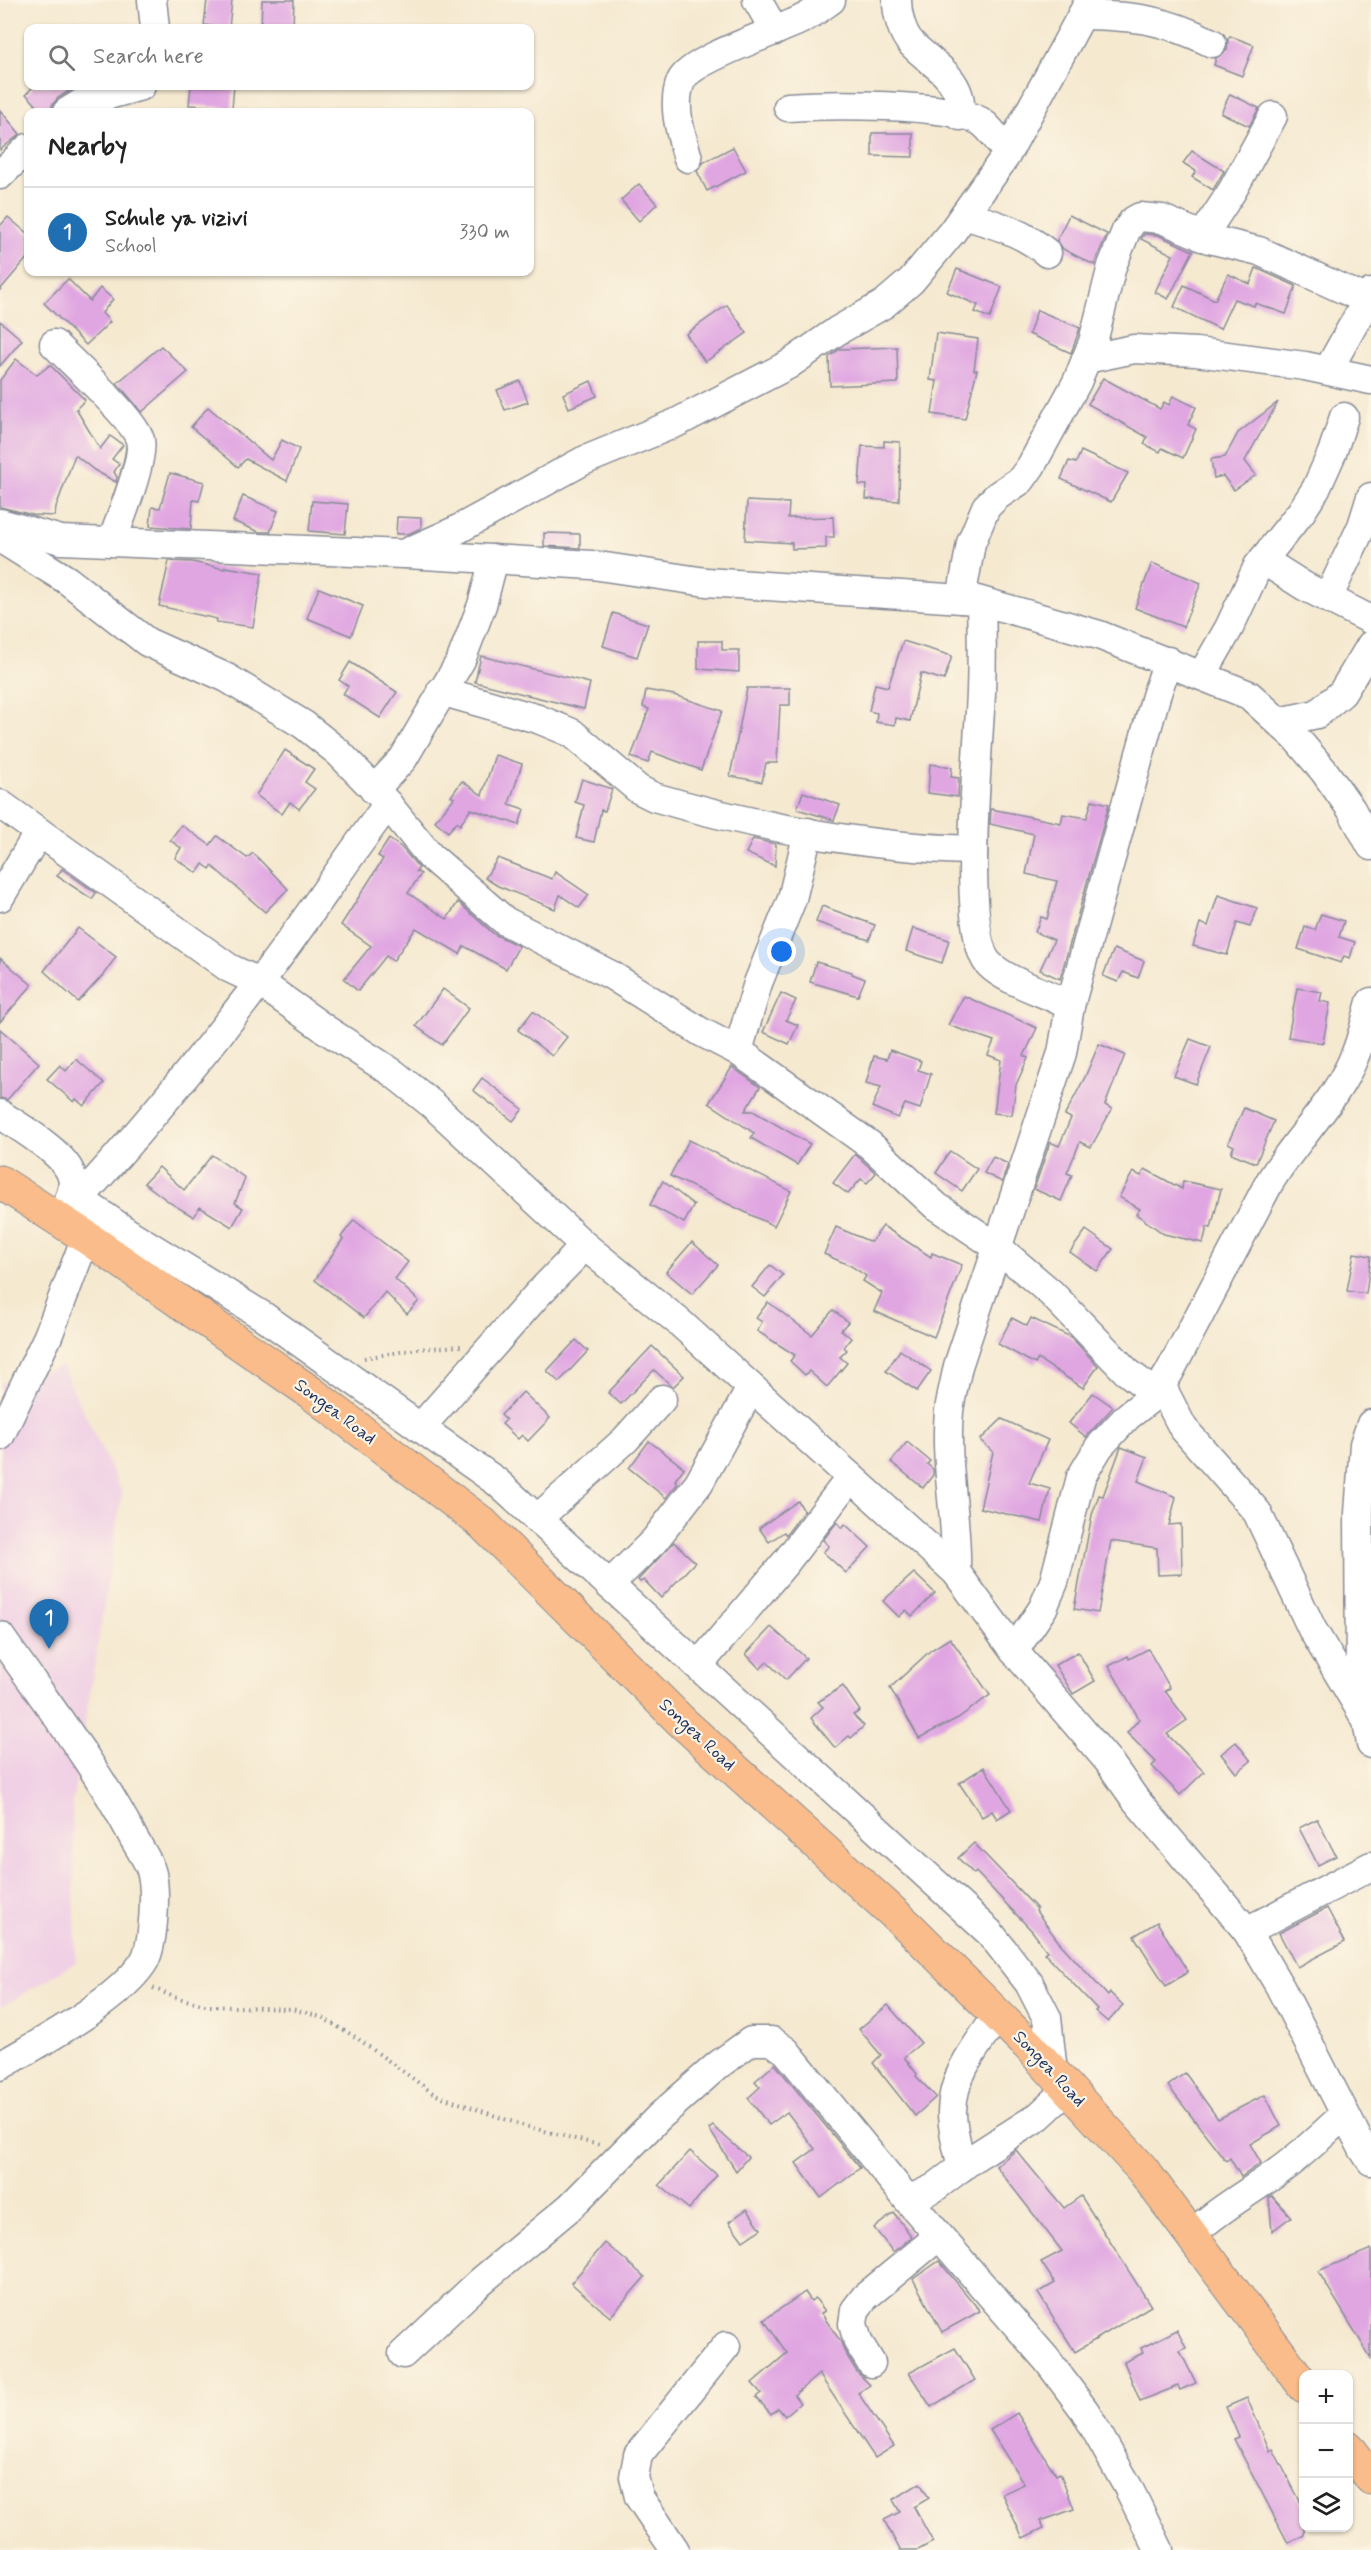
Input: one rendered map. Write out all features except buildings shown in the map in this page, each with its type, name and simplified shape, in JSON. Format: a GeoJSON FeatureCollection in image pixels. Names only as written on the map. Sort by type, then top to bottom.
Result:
{"type":"FeatureCollection","features":[{"type":"Feature","properties":{"kind":"highway","name":"Songea Road"},"geometry":{"type":"LineString","coordinates":[[0,1182],[74,1212],[482,1523],[682,1722],[909,1927],[998,2015],[1142,2169],[1299,2379]]}},
{"type":"Feature","properties":{"kind":"street"},"geometry":{"type":"LineString","coordinates":[[152,0],[155,24]]}},
{"type":"Feature","properties":{"kind":"street"},"geometry":{"type":"LineString","coordinates":[[758,0],[775,31]]}},
{"type":"Feature","properties":{"kind":"street"},"geometry":{"type":"LineString","coordinates":[[688,158],[680,129],[677,96],[682,79],[719,54],[801,20],[831,0]]}},
{"type":"Feature","properties":{"kind":"street"},"geometry":{"type":"LineString","coordinates":[[897,0],[903,31],[910,43],[934,63],[952,83],[959,97],[960,116]]}},
{"type":"Feature","properties":{"kind":"street"},"geometry":{"type":"LineString","coordinates":[[403,554],[455,531],[584,461],[676,423],[788,365],[837,331],[884,304],[911,281],[964,215],[1007,152],[1086,7],[1148,18],[1175,26],[1212,43]]}},
{"type":"Feature","properties":{"kind":"street"},"geometry":{"type":"LineString","coordinates":[[73,108],[83,102],[126,90]]}},
{"type":"Feature","properties":{"kind":"street"},"geometry":{"type":"LineString","coordinates":[[788,107],[822,105],[907,108],[960,116],[980,121],[1007,152]]}},
{"type":"Feature","properties":{"kind":"street"},"geometry":{"type":"LineString","coordinates":[[1202,237],[1232,192],[1273,116]]}},
{"type":"Feature","properties":{"kind":"street"},"geometry":{"type":"LineString","coordinates":[[964,215],[1016,232],[1047,253]]}},
{"type":"Feature","properties":{"kind":"street"},"geometry":{"type":"LineString","coordinates":[[1070,1006],[1007,976],[988,964],[979,944],[974,918],[973,850],[981,693],[971,601],[971,543],[986,507],[1020,480],[1031,466],[1077,382],[1093,342],[1112,266],[1126,231],[1133,221],[1140,217],[1162,219],[1202,237],[1259,251],[1369,296],[1328,370]]}},
{"type":"Feature","properties":{"kind":"street"},"geometry":{"type":"LineString","coordinates":[[54,344],[109,400],[140,439],[140,450],[126,506],[112,541]]}},
{"type":"Feature","properties":{"kind":"street"},"geometry":{"type":"LineString","coordinates":[[1086,359],[1134,349],[1206,353],[1328,370],[1371,380]]}},
{"type":"Feature","properties":{"kind":"street"},"geometry":{"type":"LineString","coordinates":[[1202,675],[1263,560],[1316,489],[1332,453],[1344,417]]}},
{"type":"Feature","properties":{"kind":"street"},"geometry":{"type":"LineString","coordinates":[[1328,598],[1362,526],[1371,497]]}},
{"type":"Feature","properties":{"kind":"street"},"geometry":{"type":"LineString","coordinates":[[0,523],[61,540],[494,559],[592,566],[706,582],[971,601],[1099,635],[1249,695],[1295,737],[1324,771],[1351,808],[1371,846]]}},
{"type":"Feature","properties":{"kind":"street"},"geometry":{"type":"LineString","coordinates":[[0,538],[67,580],[147,642],[227,678],[304,725],[338,752],[381,797],[430,856],[505,921],[611,975],[701,1032],[738,1051],[870,1145],[936,1206],[997,1247],[1051,1293],[1126,1371],[1159,1389],[1183,1428],[1257,1512],[1312,1629],[1369,1733]]}},
{"type":"Feature","properties":{"kind":"street"},"geometry":{"type":"LineString","coordinates":[[74,1212],[196,1064],[259,982],[381,797],[461,660],[482,605],[494,559]]}},
{"type":"Feature","properties":{"kind":"street"},"geometry":{"type":"LineString","coordinates":[[1263,560],[1304,586],[1371,620]]}},
{"type":"Feature","properties":{"kind":"street"},"geometry":{"type":"LineString","coordinates":[[1279,722],[1317,714],[1326,707],[1342,693],[1371,645]]}},
{"type":"Feature","properties":{"kind":"street"},"geometry":{"type":"LineString","coordinates":[[956,1572],[957,1540],[951,1486],[949,1412],[958,1366],[1062,1053],[1070,1006],[1156,696],[1168,661]]}},
{"type":"Feature","properties":{"kind":"street"},"geometry":{"type":"LineString","coordinates":[[441,691],[483,702],[572,733],[638,789],[654,797],[775,828],[936,849],[973,850]]}},
{"type":"Feature","properties":{"kind":"street"},"geometry":{"type":"LineString","coordinates":[[0,804],[229,968],[259,982],[325,1029],[393,1073],[433,1105],[585,1245],[680,1322],[956,1572],[1014,1651],[1109,1762],[1135,1799],[1247,1931],[1356,2118],[1371,2161]]}},
{"type":"Feature","properties":{"kind":"street"},"geometry":{"type":"LineString","coordinates":[[0,897],[39,832]]}},
{"type":"Feature","properties":{"kind":"street"},"geometry":{"type":"LineString","coordinates":[[738,1051],[758,983],[792,899],[808,832]]}},
{"type":"Feature","properties":{"kind":"street"},"geometry":{"type":"LineString","coordinates":[[1014,1651],[1043,1608],[1053,1582],[1082,1477],[1099,1447],[1128,1416],[1159,1389],[1284,1157],[1324,1107],[1355,1056],[1371,1002]]}},
{"type":"Feature","properties":{"kind":"street"},"geometry":{"type":"LineString","coordinates":[[0,1114],[64,1162],[71,1175],[74,1212],[48,1336],[0,1436]]}},
{"type":"Feature","properties":{"kind":"street"},"geometry":{"type":"LineString","coordinates":[[74,1212],[130,1234],[263,1316],[497,1482],[990,1933],[1029,1983],[1047,2018],[1060,2080],[1039,2116],[934,2188],[908,2200]]}},
{"type":"Feature","properties":{"kind":"street"},"geometry":{"type":"LineString","coordinates":[[420,1428],[493,1344],[585,1245]]}},
{"type":"Feature","properties":{"kind":"street"},"geometry":{"type":"LineString","coordinates":[[609,1584],[654,1541],[699,1483],[752,1388]]}},
{"type":"Feature","properties":{"kind":"street"},"geometry":{"type":"LineString","coordinates":[[537,1519],[625,1440],[662,1399]]}},
{"type":"Feature","properties":{"kind":"street"},"geometry":{"type":"LineString","coordinates":[[1369,1733],[1360,1681],[1359,1513],[1364,1444],[1371,1424]]}},
{"type":"Feature","properties":{"kind":"street"},"geometry":{"type":"LineString","coordinates":[[698,1666],[786,1562],[851,1477]]}},
{"type":"Feature","properties":{"kind":"street"},"geometry":{"type":"LineString","coordinates":[[0,1636],[108,1791],[152,1873],[153,1931],[144,1961],[124,1986],[50,2037],[0,2066]]}},
{"type":"Feature","properties":{"kind":"street"},"geometry":{"type":"LineString","coordinates":[[1247,1931],[1371,1866]]}},
{"type":"Feature","properties":{"kind":"street"},"geometry":{"type":"LineString","coordinates":[[962,2167],[952,2112],[957,2080],[998,2015]]}},
{"type":"Feature","properties":{"kind":"street"},"geometry":{"type":"LineString","coordinates":[[403,2354],[480,2282],[570,2207],[625,2151],[718,2065],[751,2041],[772,2041],[786,2051],[820,2090],[908,2200],[1047,2360],[1085,2411],[1128,2487],[1159,2550]]}},
{"type":"Feature","properties":{"kind":"street"},"geometry":{"type":"LineString","coordinates":[[1191,2235],[1213,2215],[1356,2118]]}},
{"type":"Feature","properties":{"kind":"street"},"geometry":{"type":"LineString","coordinates":[[871,2363],[858,2342],[853,2324],[855,2310],[865,2297],[939,2236]]}},
{"type":"Feature","properties":{"kind":"street"},"geometry":{"type":"LineString","coordinates":[[675,2550],[639,2497],[634,2477],[638,2455],[726,2346]]}},
{"type":"Feature","properties":{"kind":"path"},"geometry":{"type":"LineString","coordinates":[[335,1368],[366,1358],[417,1348],[493,1344]]}},
{"type":"Feature","properties":{"kind":"path"},"geometry":{"type":"LineString","coordinates":[[131,1978],[174,1997],[209,2006],[292,2009],[321,2017],[357,2038],[434,2094],[521,2125],[625,2151]]}},
{"type":"Feature","properties":{"kind":"shaded area"},"geometry":{"type":"Polygon","coordinates":[[[62,1366],[122,1493],[72,1804],[76,1962],[0,2008],[0,1384],[62,1366]]]}},
{"type":"Feature","properties":{"kind":"place","name":"Schule ya vizivi"},"geometry":{"type":"Point","coordinates":[49,1649]}}]}
